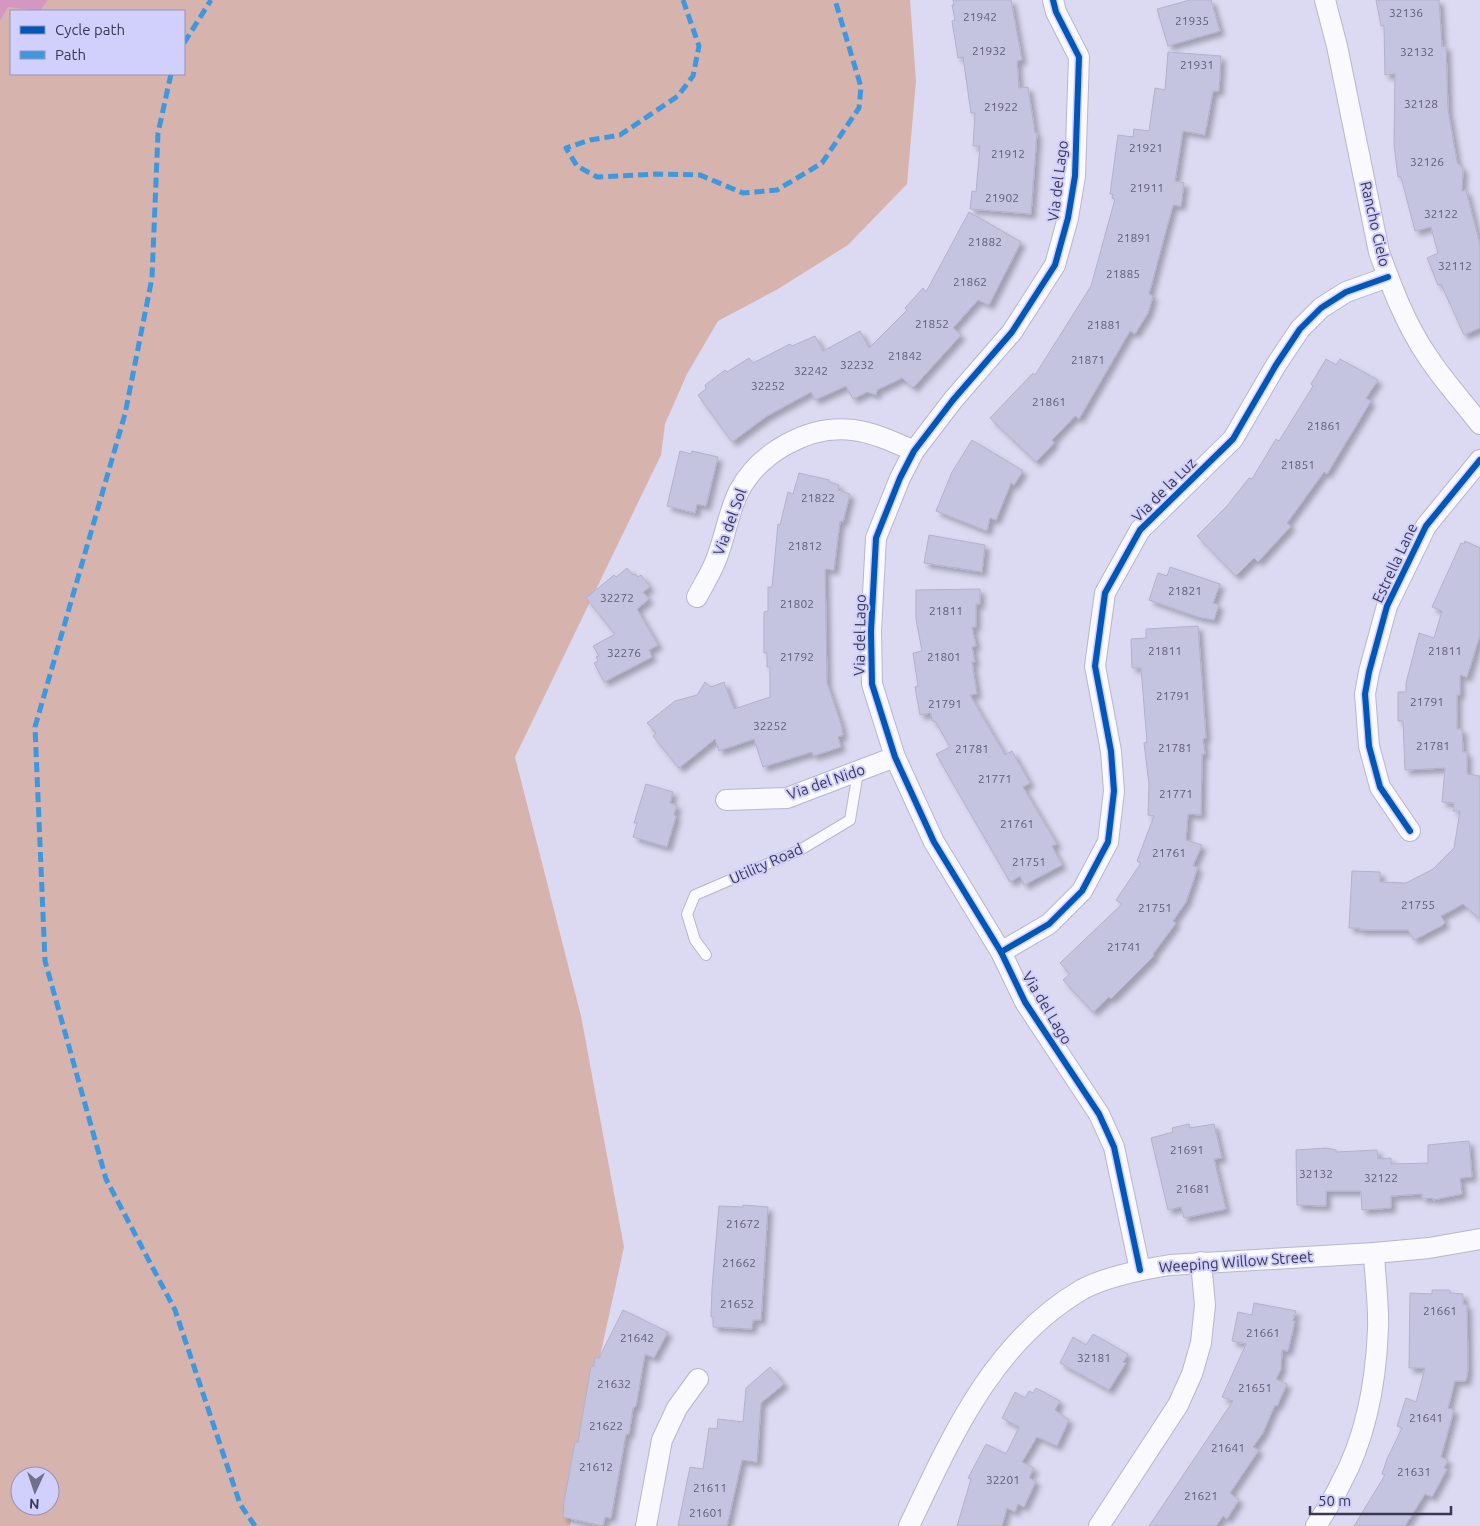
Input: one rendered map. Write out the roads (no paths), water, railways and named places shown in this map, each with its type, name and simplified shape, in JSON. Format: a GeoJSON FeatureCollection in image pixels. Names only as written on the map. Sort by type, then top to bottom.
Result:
{"type":"FeatureCollection","features":[{"type":"Feature","properties":{"kind":"street","name":"Via del Lago"},"geometry":{"type":"LineString","coordinates":[[1053,0],[1056,12],[1080,57],[1074,176],[1068,218],[1055,266],[1012,332],[953,400],[914,451],[880,529],[876,547],[871,631],[872,684],[895,758],[934,842],[1001,952],[1025,1002],[1099,1114],[1114,1147],[1140,1270]]}},
{"type":"Feature","properties":{"kind":"street","name":"Rancho Cielo"},"geometry":{"type":"LineString","coordinates":[[1325,0],[1337,46],[1379,252],[1396,299],[1427,357],[1480,424]]}},
{"type":"Feature","properties":{"kind":"street","name":"Via de la Luz"},"geometry":{"type":"LineString","coordinates":[[1001,952],[1049,924],[1082,891],[1108,842],[1114,791],[1111,751],[1095,666],[1105,593],[1140,530],[1233,439],[1276,365],[1300,329],[1321,308],[1346,292],[1388,277]]}},
{"type":"Feature","properties":{"kind":"street","name":"Via del Sol"},"geometry":{"type":"LineString","coordinates":[[697,597],[716,561],[739,491],[751,473],[767,457],[794,441],[815,434],[851,430],[880,435],[914,451]]}},
{"type":"Feature","properties":{"kind":"street","name":"Estrella Lane"},"geometry":{"type":"LineString","coordinates":[[1410,831],[1380,787],[1368,746],[1365,694],[1369,672],[1387,606],[1426,526],[1480,460]]}},
{"type":"Feature","properties":{"kind":"street","name":"Via del Nido"},"geometry":{"type":"LineString","coordinates":[[726,800],[787,798],[895,758]]}},
{"type":"Feature","properties":{"kind":"street","name":"Weeping Willow Street"},"geometry":{"type":"LineString","coordinates":[[909,1526],[951,1438],[978,1392],[1008,1351],[1042,1318],[1084,1288],[1140,1270],[1201,1262],[1374,1253],[1429,1248],[1480,1239]]}},
{"type":"Feature","properties":{"kind":"street"},"geometry":{"type":"LineString","coordinates":[[1316,1526],[1342,1482],[1357,1445],[1367,1411],[1375,1371],[1378,1327],[1374,1253]]}},
{"type":"Feature","properties":{"kind":"street"},"geometry":{"type":"LineString","coordinates":[[1099,1526],[1178,1405],[1192,1374],[1201,1343],[1205,1305],[1201,1262]]}},
{"type":"Feature","properties":{"kind":"street"},"geometry":{"type":"LineString","coordinates":[[646,1526],[662,1440],[678,1408],[698,1379]]}},
{"type":"Feature","properties":{"kind":"lane","name":"Utility Road"},"geometry":{"type":"LineString","coordinates":[[706,955],[695,940],[687,914],[695,895],[800,850],[850,820],[858,772]]}}]}
